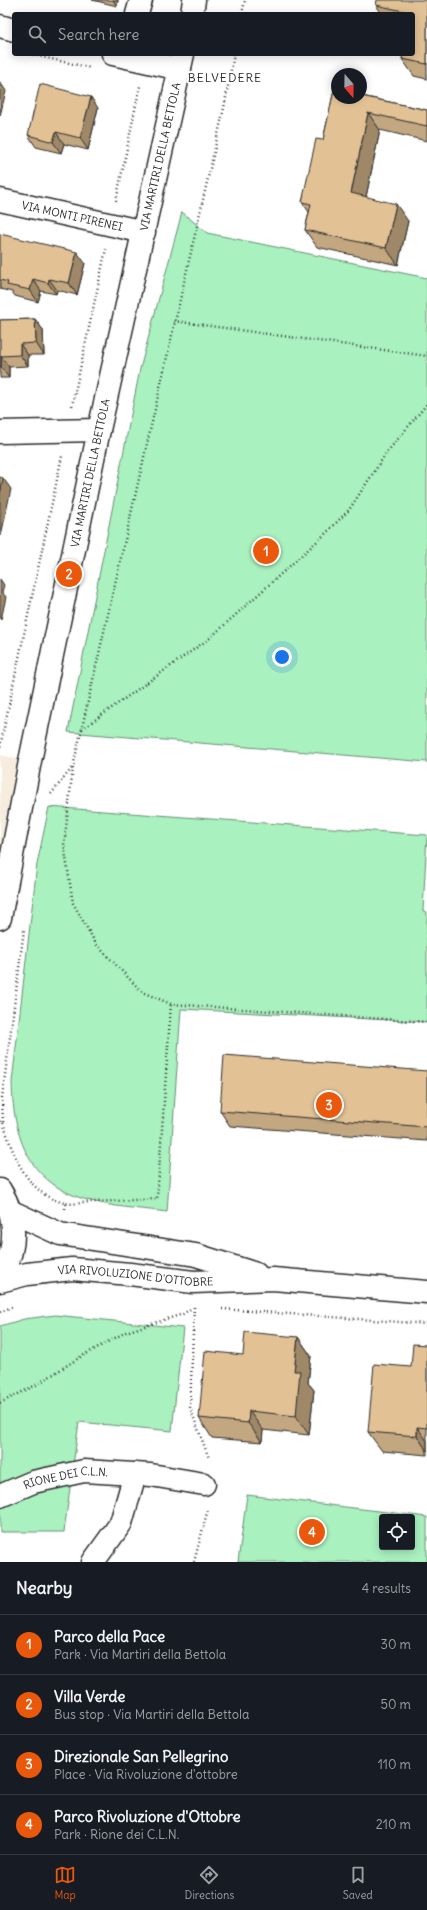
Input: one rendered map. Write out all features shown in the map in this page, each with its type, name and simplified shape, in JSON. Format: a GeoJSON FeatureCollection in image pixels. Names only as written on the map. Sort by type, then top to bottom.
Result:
{"type":"FeatureCollection","features":[{"type":"Feature","properties":{"kind":"street"},"geometry":{"type":"LineString","coordinates":[[138,12],[141,0]]}},
{"type":"Feature","properties":{"kind":"street"},"geometry":{"type":"LineString","coordinates":[[192,12],[194,0]]}},
{"type":"Feature","properties":{"kind":"street"},"geometry":{"type":"LineString","coordinates":[[0,26],[12,29]]}},
{"type":"Feature","properties":{"kind":"street"},"geometry":{"type":"LineString","coordinates":[[131,56],[182,62]]}},
{"type":"Feature","properties":{"kind":"street","name":"VIA MARTIRI DELLA BETTOLA"},"geometry":{"type":"LineString","coordinates":[[0,918],[30,761],[99,430],[182,62]]}},
{"type":"Feature","properties":{"kind":"street","name":"VIA MONTI PIRENEI"},"geometry":{"type":"LineString","coordinates":[[0,200],[144,232]]}},
{"type":"Feature","properties":{"kind":"street"},"geometry":{"type":"LineString","coordinates":[[0,432],[99,430]]}},
{"type":"Feature","properties":{"kind":"street"},"geometry":{"type":"LineString","coordinates":[[0,1190],[10,1211],[13,1226],[13,1241],[10,1256],[0,1276]]}},
{"type":"Feature","properties":{"kind":"street","name":"VIA RIVOLUZIONE D'OTTOBRE"},"geometry":{"type":"LineString","coordinates":[[10,1211],[60,1234],[196,1255],[273,1279]]}},
{"type":"Feature","properties":{"kind":"street","name":"VIA RIVOLUZIONE D'OTTOBRE"},"geometry":{"type":"LineString","coordinates":[[0,1281],[27,1274],[72,1269],[130,1274],[193,1282],[273,1279],[427,1292]]}},
{"type":"Feature","properties":{"kind":"street","name":"RIONE DEI C.L.N."},"geometry":{"type":"LineString","coordinates":[[0,1496],[33,1482],[84,1471],[135,1474],[208,1483]]}},
{"type":"Feature","properties":{"kind":"street"},"geometry":{"type":"LineString","coordinates":[[93,1562],[121,1523],[135,1474]]}},
{"type":"Feature","properties":{"kind":"path"},"geometry":{"type":"LineString","coordinates":[[242,12],[245,0]]}},
{"type":"Feature","properties":{"kind":"path"},"geometry":{"type":"LineString","coordinates":[[234,56],[224,108],[73,767],[64,845],[73,903],[96,944],[142,992],[171,1004],[427,1022]]}},
{"type":"Feature","properties":{"kind":"path"},"geometry":{"type":"LineString","coordinates":[[174,321],[427,356]]}},
{"type":"Feature","properties":{"kind":"path"},"geometry":{"type":"LineString","coordinates":[[82,729],[210,638],[323,536],[349,510],[387,452],[427,404]]}},
{"type":"Feature","properties":{"kind":"path"},"geometry":{"type":"LineString","coordinates":[[50,795],[73,767]]}},
{"type":"Feature","properties":{"kind":"path"},"geometry":{"type":"LineString","coordinates":[[25,924],[2,1098],[2,1122],[11,1148],[24,1174],[36,1187],[49,1196],[66,1203],[157,1199],[171,1004]]}},
{"type":"Feature","properties":{"kind":"path"},"geometry":{"type":"LineString","coordinates":[[0,1403],[36,1385],[82,1356],[126,1332],[183,1314],[194,1306],[202,1307]]}},
{"type":"Feature","properties":{"kind":"path"},"geometry":{"type":"LineString","coordinates":[[194,1306],[190,1408],[208,1483],[194,1562]]}},
{"type":"Feature","properties":{"kind":"path"},"geometry":{"type":"LineString","coordinates":[[218,1308],[427,1324]]}},
{"type":"Feature","properties":{"kind":"shaded area"},"geometry":{"type":"Polygon","coordinates":[[[0,755],[30,761],[0,918],[0,755]]]}},
{"type":"Feature","properties":{"kind":"green space"},"geometry":{"type":"Polygon","coordinates":[[[182,212],[207,233],[427,278],[427,762],[68,732],[140,369],[182,212]]]}},
{"type":"Feature","properties":{"kind":"green space"},"geometry":{"type":"Polygon","coordinates":[[[49,807],[427,835],[423,911],[427,912],[427,1022],[181,1009],[167,1212],[100,1203],[77,1197],[58,1187],[43,1176],[31,1161],[23,1145],[17,1126],[13,1105],[12,1082],[37,864],[49,807]]]}},
{"type":"Feature","properties":{"kind":"green space"},"geometry":{"type":"Polygon","coordinates":[[[55,1315],[183,1328],[172,1431],[79,1422],[64,1532],[0,1532],[0,1326],[24,1319],[55,1315]]]}},
{"type":"Feature","properties":{"kind":"green space"},"geometry":{"type":"Polygon","coordinates":[[[247,1495],[402,1514],[379,1514],[379,1550],[415,1550],[415,1516],[427,1517],[427,1562],[238,1562],[247,1495]]]}},
{"type":"Feature","properties":{"kind":"building"},"geometry":{"type":"Polygon","coordinates":[[[377,0],[427,0],[427,64],[402,59],[403,56],[415,56],[415,12],[408,12],[376,5],[377,0]]]}},
{"type":"Feature","properties":{"kind":"building"},"geometry":{"type":"Polygon","coordinates":[[[40,84],[91,97],[80,138],[56,132],[53,142],[28,135],[40,84]]]}},
{"type":"Feature","properties":{"kind":"building"},"geometry":{"type":"Polygon","coordinates":[[[367,97],[427,110],[427,126],[368,113],[351,193],[396,204],[386,248],[305,230],[311,204],[302,202],[316,139],[323,140],[331,104],[367,104],[367,97]]]}},
{"type":"Feature","properties":{"kind":"building"},"geometry":{"type":"Polygon","coordinates":[[[0,234],[77,252],[69,283],[49,279],[48,283],[33,279],[30,290],[7,285],[8,282],[0,280],[0,234]]]}},
{"type":"Feature","properties":{"kind":"building"},"geometry":{"type":"Polygon","coordinates":[[[35,319],[36,343],[20,344],[20,355],[1,356],[0,367],[0,320],[35,319]]]}},
{"type":"Feature","properties":{"kind":"building"},"geometry":{"type":"Polygon","coordinates":[[[0,477],[3,478],[0,494],[0,477]]]}},
{"type":"Feature","properties":{"kind":"building"},"geometry":{"type":"Polygon","coordinates":[[[224,1055],[427,1071],[427,1127],[220,1111],[224,1055]]]}},
{"type":"Feature","properties":{"kind":"building"},"geometry":{"type":"Polygon","coordinates":[[[245,1332],[298,1337],[294,1371],[300,1371],[296,1416],[249,1411],[248,1423],[199,1418],[205,1351],[243,1355],[245,1332]]]}},
{"type":"Feature","properties":{"kind":"building"},"geometry":{"type":"Polygon","coordinates":[[[413,1344],[427,1345],[427,1428],[417,1427],[417,1436],[368,1432],[374,1364],[411,1367],[413,1344]]]}},
{"type":"Feature","properties":{"kind":"place","name":"Parco della Pace"},"geometry":{"type":"Point","coordinates":[266,551]}},
{"type":"Feature","properties":{"kind":"place","name":"Villa Verde"},"geometry":{"type":"Point","coordinates":[69,574]}},
{"type":"Feature","properties":{"kind":"place","name":"Direzionale San Pellegrino"},"geometry":{"type":"Point","coordinates":[329,1105]}},
{"type":"Feature","properties":{"kind":"place","name":"Parco Rivoluzione d'Ottobre"},"geometry":{"type":"Point","coordinates":[312,1532]}},
{"type":"Feature","properties":{"kind":"district","name":"BELVEDERE"},"geometry":{"type":"Point","coordinates":[225,78]}}]}
